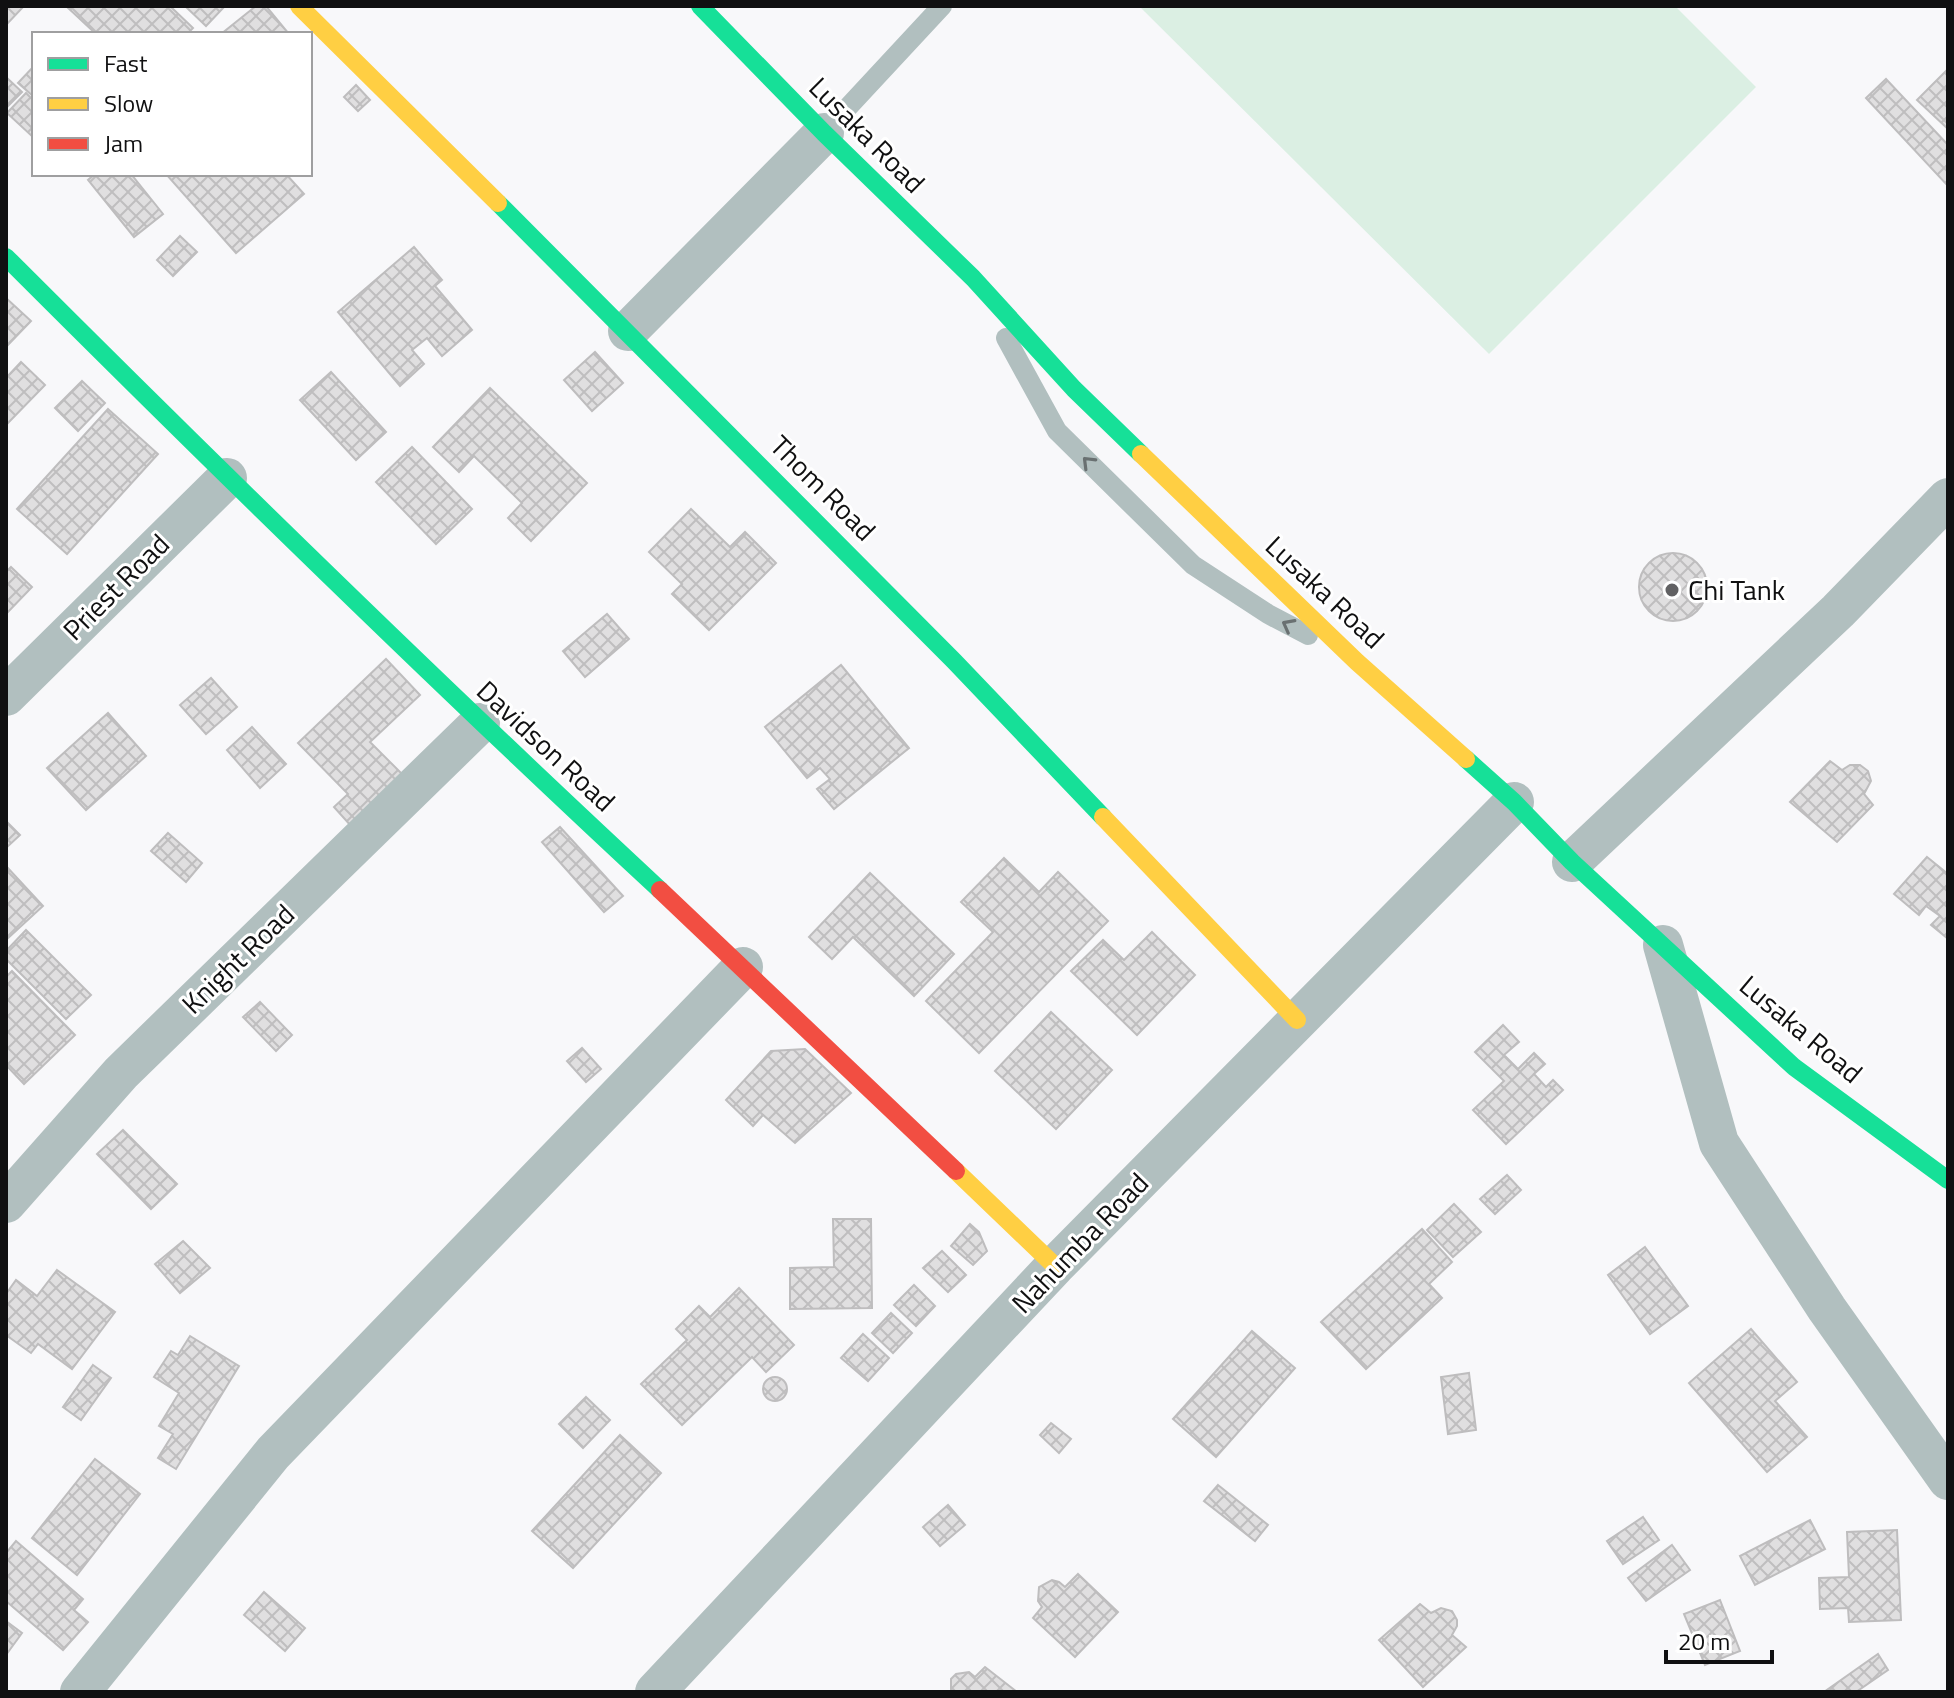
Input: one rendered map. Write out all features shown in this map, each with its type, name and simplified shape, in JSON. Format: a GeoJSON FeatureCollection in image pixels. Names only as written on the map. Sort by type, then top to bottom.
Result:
{"type":"FeatureCollection","features":[{"type":"Feature","properties":{"kind":"main road","name":"Thom Road"},"geometry":{"type":"LineString","coordinates":[[299,6],[628,331],[954,661],[1297,1020]]}},
{"type":"Feature","properties":{"kind":"main road","name":"Lusaka Road"},"geometry":{"type":"LineString","coordinates":[[700,6],[824,133],[973,278],[1106,421],[1357,662],[1514,802],[1572,862],[1794,1067],[1948,1180]]}},
{"type":"Feature","properties":{"kind":"main road","name":"Davidson Road"},"geometry":{"type":"LineString","coordinates":[[7,257],[227,478],[480,723],[743,967],[1055,1266]]}},
{"type":"Feature","properties":{"kind":"street"},"geometry":{"type":"LineString","coordinates":[[628,331],[824,133]]}},
{"type":"Feature","properties":{"kind":"street","name":"Priest Road"},"geometry":{"type":"LineString","coordinates":[[6,696],[227,478]]}},
{"type":"Feature","properties":{"kind":"street"},"geometry":{"type":"LineString","coordinates":[[1572,862],[1838,611],[1948,498]]}},
{"type":"Feature","properties":{"kind":"street","name":"Knight Road"},"geometry":{"type":"LineString","coordinates":[[6,1203],[121,1073],[480,723]]}},
{"type":"Feature","properties":{"kind":"street","name":"Nahumba Road"},"geometry":{"type":"LineString","coordinates":[[655,1692],[1055,1266],[1514,802]]}},
{"type":"Feature","properties":{"kind":"street"},"geometry":{"type":"LineString","coordinates":[[1663,945],[1719,1143],[1827,1309],[1948,1480]]}},
{"type":"Feature","properties":{"kind":"street"},"geometry":{"type":"LineString","coordinates":[[80,1692],[273,1453],[743,967]]}},
{"type":"Feature","properties":{"kind":"lane"},"geometry":{"type":"LineString","coordinates":[[824,133],[942,6]]}},
{"type":"Feature","properties":{"kind":"lane"},"geometry":{"type":"LineString","coordinates":[[973,278],[1057,431],[1193,565],[1268,614],[1357,662]]}},
{"type":"Feature","properties":{"kind":"green space"},"geometry":{"type":"Polygon","coordinates":[[[1139,6],[1675,6],[1756,87],[1489,354],[1139,6]]]}},
{"type":"Feature","properties":{"kind":"building"},"geometry":{"type":"Polygon","coordinates":[[[6,6],[24,6],[6,25],[6,6]]]}},
{"type":"Feature","properties":{"kind":"building"},"geometry":{"type":"Polygon","coordinates":[[[66,6],[170,6],[193,28],[189,32],[94,32],[66,6]]]}},
{"type":"Feature","properties":{"kind":"building"},"geometry":{"type":"Polygon","coordinates":[[[185,6],[225,6],[206,26],[185,6]]]}},
{"type":"Feature","properties":{"kind":"building"},"geometry":{"type":"Polygon","coordinates":[[[256,6],[266,6],[287,32],[224,32],[256,6]]]}},
{"type":"Feature","properties":{"kind":"building"},"geometry":{"type":"Polygon","coordinates":[[[32,68],[32,95],[18,83],[32,68]]]}},
{"type":"Feature","properties":{"kind":"building"},"geometry":{"type":"Polygon","coordinates":[[[1948,69],[1948,127],[1947,128],[1917,100],[1948,69]]]}},
{"type":"Feature","properties":{"kind":"building"},"geometry":{"type":"Polygon","coordinates":[[[6,77],[22,92],[7,107],[6,106],[6,77]]]}},
{"type":"Feature","properties":{"kind":"building"},"geometry":{"type":"Polygon","coordinates":[[[1886,79],[1948,145],[1948,186],[1866,98],[1886,79]]]}},
{"type":"Feature","properties":{"kind":"building"},"geometry":{"type":"Polygon","coordinates":[[[356,85],[370,100],[358,111],[344,97],[356,85]]]}},
{"type":"Feature","properties":{"kind":"building"},"geometry":{"type":"Polygon","coordinates":[[[26,93],[32,99],[32,136],[7,113],[26,93]]]}},
{"type":"Feature","properties":{"kind":"building"},"geometry":{"type":"Polygon","coordinates":[[[93,176],[133,176],[163,214],[134,237],[88,180],[93,176]]]}},
{"type":"Feature","properties":{"kind":"building"},"geometry":{"type":"Polygon","coordinates":[[[168,176],[288,176],[304,194],[236,253],[168,176]]]}},
{"type":"Feature","properties":{"kind":"building"},"geometry":{"type":"Polygon","coordinates":[[[180,236],[197,252],[173,276],[157,260],[180,236]]]}},
{"type":"Feature","properties":{"kind":"building"},"geometry":{"type":"Polygon","coordinates":[[[414,247],[442,280],[435,286],[472,330],[442,356],[427,338],[412,350],[424,364],[400,386],[338,312],[414,247]]]}},
{"type":"Feature","properties":{"kind":"building"},"geometry":{"type":"Polygon","coordinates":[[[6,298],[31,321],[6,347],[6,298]]]}},
{"type":"Feature","properties":{"kind":"building"},"geometry":{"type":"Polygon","coordinates":[[[595,352],[623,383],[592,411],[564,380],[595,352]]]}},
{"type":"Feature","properties":{"kind":"building"},"geometry":{"type":"Polygon","coordinates":[[[21,362],[45,385],[6,425],[6,378],[21,362]]]}},
{"type":"Feature","properties":{"kind":"building"},"geometry":{"type":"Polygon","coordinates":[[[331,372],[386,432],[356,460],[300,400],[331,372]]]}},
{"type":"Feature","properties":{"kind":"building"},"geometry":{"type":"Polygon","coordinates":[[[82,381],[105,403],[78,431],[55,408],[82,381]]]}},
{"type":"Feature","properties":{"kind":"building"},"geometry":{"type":"Polygon","coordinates":[[[490,388],[587,483],[531,541],[508,518],[522,503],[474,456],[459,472],[433,447],[490,388]]]}},
{"type":"Feature","properties":{"kind":"building"},"geometry":{"type":"Polygon","coordinates":[[[108,409],[158,454],[67,554],[17,509],[108,409]]]}},
{"type":"Feature","properties":{"kind":"building"},"geometry":{"type":"Polygon","coordinates":[[[412,447],[472,509],[436,544],[376,482],[412,447]]]}},
{"type":"Feature","properties":{"kind":"building"},"geometry":{"type":"Polygon","coordinates":[[[691,509],[730,547],[745,532],[776,563],[709,630],[672,594],[682,584],[649,552],[691,509]]]}},
{"type":"Feature","properties":{"kind":"building","name":"Chi Tank"},"geometry":{"type":"Polygon","coordinates":[[[1673,553],[1697,563],[1707,587],[1697,611],[1673,621],[1649,611],[1639,587],[1649,563],[1673,553]]]}},
{"type":"Feature","properties":{"kind":"building"},"geometry":{"type":"Polygon","coordinates":[[[11,567],[32,587],[6,614],[6,572],[11,567]]]}},
{"type":"Feature","properties":{"kind":"building"},"geometry":{"type":"Polygon","coordinates":[[[607,614],[629,639],[585,677],[563,651],[607,614]]]}},
{"type":"Feature","properties":{"kind":"building"},"geometry":{"type":"Polygon","coordinates":[[[386,659],[420,695],[370,742],[405,777],[352,827],[334,807],[348,794],[298,743],[386,659]]]}},
{"type":"Feature","properties":{"kind":"building"},"geometry":{"type":"Polygon","coordinates":[[[841,665],[909,748],[834,809],[817,789],[830,779],[820,768],[807,778],[765,727],[841,665]]]}},
{"type":"Feature","properties":{"kind":"building"},"geometry":{"type":"Polygon","coordinates":[[[211,678],[237,707],[206,734],[180,705],[211,678]]]}},
{"type":"Feature","properties":{"kind":"building"},"geometry":{"type":"Polygon","coordinates":[[[108,713],[146,756],[86,810],[47,768],[108,713]]]}},
{"type":"Feature","properties":{"kind":"building"},"geometry":{"type":"Polygon","coordinates":[[[252,727],[286,764],[260,788],[227,750],[252,727]]]}},
{"type":"Feature","properties":{"kind":"building"},"geometry":{"type":"Polygon","coordinates":[[[1830,761],[1842,770],[1850,765],[1860,765],[1868,771],[1871,781],[1864,794],[1873,805],[1837,842],[1790,802],[1830,761]]]}},
{"type":"Feature","properties":{"kind":"building"},"geometry":{"type":"Polygon","coordinates":[[[6,821],[20,835],[6,848],[6,821]]]}},
{"type":"Feature","properties":{"kind":"building"},"geometry":{"type":"Polygon","coordinates":[[[560,827],[623,896],[604,912],[542,842],[560,827]]]}},
{"type":"Feature","properties":{"kind":"building"},"geometry":{"type":"Polygon","coordinates":[[[168,833],[202,863],[186,882],[151,851],[168,833]]]}},
{"type":"Feature","properties":{"kind":"building"},"geometry":{"type":"Polygon","coordinates":[[[1927,857],[1948,874],[1948,939],[1931,925],[1940,916],[1926,906],[1919,915],[1894,894],[1927,857]]]}},
{"type":"Feature","properties":{"kind":"building"},"geometry":{"type":"Polygon","coordinates":[[[1004,858],[1039,892],[1058,872],[1108,921],[979,1053],[926,1001],[993,932],[961,902],[1004,858]]]}},
{"type":"Feature","properties":{"kind":"building"},"geometry":{"type":"Polygon","coordinates":[[[6,866],[43,906],[6,940],[6,866]]]}},
{"type":"Feature","properties":{"kind":"building"},"geometry":{"type":"Polygon","coordinates":[[[870,873],[954,954],[914,996],[853,937],[832,959],[809,937],[870,873]]]}},
{"type":"Feature","properties":{"kind":"building"},"geometry":{"type":"Polygon","coordinates":[[[26,930],[91,995],[66,1019],[6,959],[6,951],[26,930]]]}},
{"type":"Feature","properties":{"kind":"building"},"geometry":{"type":"Polygon","coordinates":[[[1152,932],[1195,975],[1137,1035],[1071,971],[1103,940],[1124,960],[1152,932]]]}},
{"type":"Feature","properties":{"kind":"building"},"geometry":{"type":"Polygon","coordinates":[[[12,971],[75,1035],[24,1084],[6,1065],[6,977],[12,971]]]}},
{"type":"Feature","properties":{"kind":"building"},"geometry":{"type":"Polygon","coordinates":[[[260,1002],[292,1035],[276,1051],[243,1017],[260,1002]]]}},
{"type":"Feature","properties":{"kind":"building"},"geometry":{"type":"Polygon","coordinates":[[[1051,1012],[1112,1070],[1056,1129],[995,1071],[1051,1012]]]}},
{"type":"Feature","properties":{"kind":"building"},"geometry":{"type":"Polygon","coordinates":[[[1503,1025],[1519,1042],[1504,1055],[1518,1069],[1534,1053],[1545,1064],[1534,1074],[1546,1087],[1553,1080],[1563,1090],[1506,1144],[1473,1110],[1504,1081],[1475,1052],[1503,1025]]]}},
{"type":"Feature","properties":{"kind":"building"},"geometry":{"type":"Polygon","coordinates":[[[582,1048],[601,1069],[586,1082],[567,1061],[582,1048]]]}},
{"type":"Feature","properties":{"kind":"building"},"geometry":{"type":"Polygon","coordinates":[[[805,1049],[851,1093],[795,1143],[763,1115],[753,1126],[726,1100],[771,1051],[805,1049]]]}},
{"type":"Feature","properties":{"kind":"building"},"geometry":{"type":"Polygon","coordinates":[[[123,1130],[177,1184],[151,1209],[97,1154],[123,1130]]]}},
{"type":"Feature","properties":{"kind":"building"},"geometry":{"type":"Polygon","coordinates":[[[1507,1175],[1521,1190],[1495,1214],[1480,1199],[1507,1175]]]}},
{"type":"Feature","properties":{"kind":"building"},"geometry":{"type":"Polygon","coordinates":[[[1454,1204],[1481,1232],[1453,1257],[1427,1230],[1454,1204]]]}},
{"type":"Feature","properties":{"kind":"building"},"geometry":{"type":"Polygon","coordinates":[[[833,1219],[871,1219],[872,1308],[790,1309],[790,1268],[834,1267],[833,1219]]]}},
{"type":"Feature","properties":{"kind":"building"},"geometry":{"type":"Polygon","coordinates":[[[970,1224],[979,1232],[987,1251],[973,1265],[951,1246],[970,1224]]]}},
{"type":"Feature","properties":{"kind":"building"},"geometry":{"type":"Polygon","coordinates":[[[1422,1229],[1452,1262],[1429,1284],[1442,1298],[1366,1369],[1321,1322],[1422,1229]]]}},
{"type":"Feature","properties":{"kind":"building"},"geometry":{"type":"Polygon","coordinates":[[[183,1241],[210,1268],[180,1293],[155,1264],[183,1241]]]}},
{"type":"Feature","properties":{"kind":"building"},"geometry":{"type":"Polygon","coordinates":[[[1645,1247],[1688,1306],[1650,1334],[1608,1275],[1645,1247]]]}},
{"type":"Feature","properties":{"kind":"building"},"geometry":{"type":"Polygon","coordinates":[[[942,1251],[966,1275],[948,1292],[923,1268],[942,1251]]]}},
{"type":"Feature","properties":{"kind":"building"},"geometry":{"type":"Polygon","coordinates":[[[57,1270],[115,1312],[72,1369],[38,1344],[31,1353],[6,1335],[6,1294],[16,1280],[37,1296],[57,1270]]]}},
{"type":"Feature","properties":{"kind":"building"},"geometry":{"type":"Polygon","coordinates":[[[914,1285],[935,1306],[916,1326],[894,1305],[914,1285]]]}},
{"type":"Feature","properties":{"kind":"building"},"geometry":{"type":"Polygon","coordinates":[[[739,1288],[794,1345],[766,1372],[752,1357],[682,1425],[641,1384],[687,1340],[676,1329],[699,1306],[710,1317],[739,1288]]]}},
{"type":"Feature","properties":{"kind":"building"},"geometry":{"type":"Polygon","coordinates":[[[891,1313],[912,1333],[893,1353],[872,1333],[891,1313]]]}},
{"type":"Feature","properties":{"kind":"building"},"geometry":{"type":"Polygon","coordinates":[[[1751,1329],[1797,1382],[1775,1401],[1807,1437],[1767,1472],[1689,1383],[1751,1329]]]}},
{"type":"Feature","properties":{"kind":"building"},"geometry":{"type":"Polygon","coordinates":[[[1252,1331],[1295,1368],[1216,1457],[1173,1419],[1252,1331]]]}},
{"type":"Feature","properties":{"kind":"building"},"geometry":{"type":"Polygon","coordinates":[[[863,1334],[889,1358],[868,1381],[841,1358],[863,1334]]]}},
{"type":"Feature","properties":{"kind":"building"},"geometry":{"type":"Polygon","coordinates":[[[190,1336],[239,1366],[176,1469],[158,1458],[173,1434],[159,1426],[179,1393],[154,1377],[171,1351],[178,1355],[190,1336]]]}},
{"type":"Feature","properties":{"kind":"building"},"geometry":{"type":"Polygon","coordinates":[[[93,1365],[111,1378],[81,1420],[63,1407],[93,1365]]]}},
{"type":"Feature","properties":{"kind":"building"},"geometry":{"type":"Polygon","coordinates":[[[1469,1373],[1476,1430],[1448,1434],[1441,1377],[1469,1373]]]}},
{"type":"Feature","properties":{"kind":"building"},"geometry":{"type":"Polygon","coordinates":[[[775,1377],[786,1384],[787,1389],[780,1400],[775,1401],[764,1394],[763,1389],[770,1378],[775,1377]]]}},
{"type":"Feature","properties":{"kind":"building"},"geometry":{"type":"Polygon","coordinates":[[[586,1397],[610,1420],[583,1448],[559,1424],[586,1397]]]}},
{"type":"Feature","properties":{"kind":"building"},"geometry":{"type":"Polygon","coordinates":[[[1051,1423],[1071,1439],[1059,1453],[1040,1435],[1051,1423]]]}},
{"type":"Feature","properties":{"kind":"building"},"geometry":{"type":"Polygon","coordinates":[[[620,1435],[661,1473],[573,1568],[532,1531],[620,1435]]]}},
{"type":"Feature","properties":{"kind":"building"},"geometry":{"type":"Polygon","coordinates":[[[95,1459],[140,1494],[77,1575],[32,1538],[95,1459]]]}},
{"type":"Feature","properties":{"kind":"building"},"geometry":{"type":"Polygon","coordinates":[[[1218,1485],[1268,1525],[1255,1541],[1204,1501],[1218,1485]]]}},
{"type":"Feature","properties":{"kind":"building"},"geometry":{"type":"Polygon","coordinates":[[[948,1505],[965,1525],[940,1546],[923,1527],[948,1505]]]}},
{"type":"Feature","properties":{"kind":"building"},"geometry":{"type":"Polygon","coordinates":[[[1643,1517],[1659,1540],[1623,1564],[1607,1541],[1643,1517]]]}},
{"type":"Feature","properties":{"kind":"building"},"geometry":{"type":"Polygon","coordinates":[[[1810,1520],[1825,1549],[1755,1585],[1740,1556],[1810,1520]]]}},
{"type":"Feature","properties":{"kind":"building"},"geometry":{"type":"Polygon","coordinates":[[[1897,1530],[1901,1620],[1849,1622],[1848,1608],[1820,1609],[1819,1578],[1849,1577],[1847,1532],[1897,1530]]]}},
{"type":"Feature","properties":{"kind":"building"},"geometry":{"type":"Polygon","coordinates":[[[16,1541],[83,1599],[74,1610],[88,1622],[63,1650],[6,1601],[6,1553],[16,1541]]]}},
{"type":"Feature","properties":{"kind":"building"},"geometry":{"type":"Polygon","coordinates":[[[1672,1545],[1690,1570],[1646,1601],[1628,1578],[1672,1545]]]}},
{"type":"Feature","properties":{"kind":"building"},"geometry":{"type":"Polygon","coordinates":[[[1078,1574],[1118,1612],[1075,1657],[1033,1618],[1042,1607],[1038,1601],[1039,1587],[1052,1580],[1065,1587],[1078,1574]]]}},
{"type":"Feature","properties":{"kind":"building"},"geometry":{"type":"Polygon","coordinates":[[[264,1592],[305,1628],[285,1651],[244,1615],[264,1592]]]}},
{"type":"Feature","properties":{"kind":"building"},"geometry":{"type":"Polygon","coordinates":[[[1720,1600],[1740,1651],[1705,1665],[1684,1614],[1720,1600]]]}},
{"type":"Feature","properties":{"kind":"building"},"geometry":{"type":"Polygon","coordinates":[[[1420,1604],[1431,1613],[1441,1608],[1452,1611],[1457,1626],[1452,1635],[1466,1647],[1423,1687],[1379,1640],[1420,1604]]]}},
{"type":"Feature","properties":{"kind":"building"},"geometry":{"type":"Polygon","coordinates":[[[6,1621],[22,1633],[6,1655],[6,1621]]]}},
{"type":"Feature","properties":{"kind":"building"},"geometry":{"type":"Polygon","coordinates":[[[1878,1654],[1888,1670],[1856,1692],[1824,1692],[1878,1654]]]}},
{"type":"Feature","properties":{"kind":"building"},"geometry":{"type":"Polygon","coordinates":[[[985,1667],[1017,1692],[951,1692],[951,1679],[956,1674],[969,1672],[975,1677],[985,1667]]]}},
{"type":"Feature","properties":{"kind":"traffic: fast"},"geometry":{"type":"LineString","coordinates":[[700,6],[824,133],[973,278],[1074,389],[1141,454]]}},
{"type":"Feature","properties":{"kind":"traffic: fast"},"geometry":{"type":"LineString","coordinates":[[498,203],[954,661],[1103,817]]}},
{"type":"Feature","properties":{"kind":"traffic: fast"},"geometry":{"type":"LineString","coordinates":[[6,257],[330,577],[660,890]]}},
{"type":"Feature","properties":{"kind":"traffic: fast"},"geometry":{"type":"LineString","coordinates":[[1466,759],[1514,802],[1572,862],[1794,1067],[1948,1180]]}},
{"type":"Feature","properties":{"kind":"traffic: slow"},"geometry":{"type":"LineString","coordinates":[[299,6],[498,203]]}},
{"type":"Feature","properties":{"kind":"traffic: slow"},"geometry":{"type":"LineString","coordinates":[[1141,454],[1357,662],[1466,759]]}},
{"type":"Feature","properties":{"kind":"traffic: slow"},"geometry":{"type":"LineString","coordinates":[[1103,817],[1297,1020]]}},
{"type":"Feature","properties":{"kind":"traffic: slow"},"geometry":{"type":"LineString","coordinates":[[956,1171],[1055,1266]]}},
{"type":"Feature","properties":{"kind":"traffic: jam"},"geometry":{"type":"LineString","coordinates":[[660,890],[956,1171]]}},
{"type":"Feature","properties":{"kind":"place","name":"Chi Tank"},"geometry":{"type":"Point","coordinates":[1672,590]}}]}
